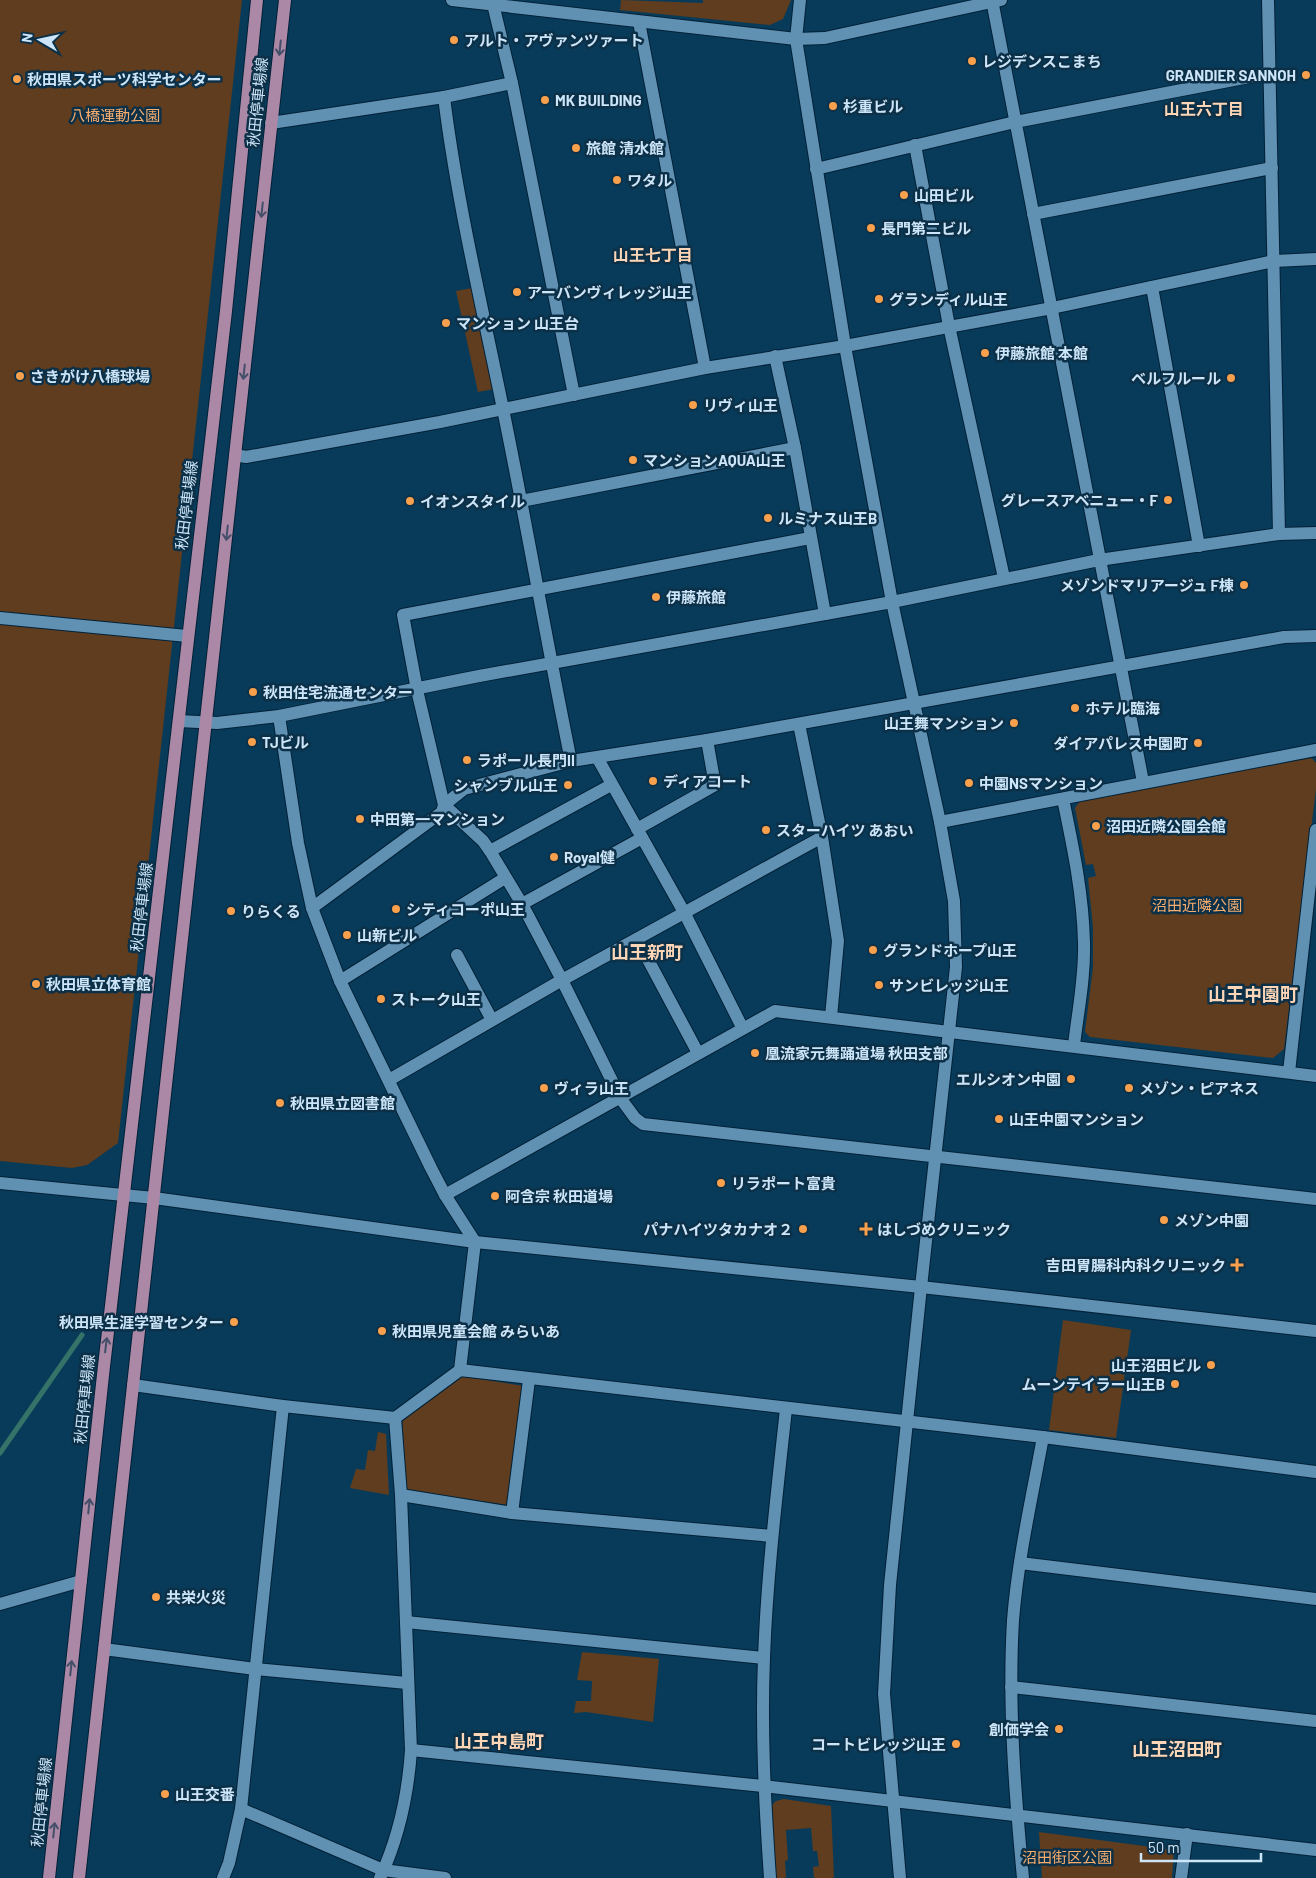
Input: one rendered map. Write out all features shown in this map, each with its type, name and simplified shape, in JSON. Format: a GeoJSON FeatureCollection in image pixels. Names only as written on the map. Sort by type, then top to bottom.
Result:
{"type":"FeatureCollection","features":[{"type":"Feature","properties":{"kind":"main road","name":"秋田停車場線"},"geometry":{"type":"LineString","coordinates":[[49,1878],[187,636],[226,311],[257,0]]}},
{"type":"Feature","properties":{"kind":"main road","name":"秋田停車場線"},"geometry":{"type":"LineString","coordinates":[[79,1878],[285,0]]}},
{"type":"Feature","properties":{"kind":"street"},"geometry":{"type":"LineString","coordinates":[[452,0],[796,39],[826,38],[995,1],[1015,122],[1143,782]]}},
{"type":"Feature","properties":{"kind":"street"},"geometry":{"type":"LineString","coordinates":[[800,0],[796,39],[845,346],[892,602],[940,822],[954,901],[956,934],[956,967],[890,1585],[884,1694],[895,1802],[900,1878]]}},
{"type":"Feature","properties":{"kind":"street"},"geometry":{"type":"LineString","coordinates":[[1268,0],[1279,534]]}},
{"type":"Feature","properties":{"kind":"street"},"geometry":{"type":"LineString","coordinates":[[493,4],[512,84],[574,395]]}},
{"type":"Feature","properties":{"kind":"street"},"geometry":{"type":"LineString","coordinates":[[639,22],[705,368]]}},
{"type":"Feature","properties":{"kind":"street"},"geometry":{"type":"LineString","coordinates":[[816,170],[1015,122],[1270,73]]}},
{"type":"Feature","properties":{"kind":"street"},"geometry":{"type":"LineString","coordinates":[[272,123],[444,97],[512,84]]}},
{"type":"Feature","properties":{"kind":"street"},"geometry":{"type":"LineString","coordinates":[[444,97],[469,244],[539,589],[551,664],[571,761]]}},
{"type":"Feature","properties":{"kind":"street"},"geometry":{"type":"LineString","coordinates":[[915,145],[949,326],[1004,578]]}},
{"type":"Feature","properties":{"kind":"street"},"geometry":{"type":"LineString","coordinates":[[1033,214],[1272,168]]}},
{"type":"Feature","properties":{"kind":"street"},"geometry":{"type":"LineString","coordinates":[[235,455],[246,457],[503,409],[705,368],[845,346],[1052,308],[1274,260],[1316,258]]}},
{"type":"Feature","properties":{"kind":"street"},"geometry":{"type":"LineString","coordinates":[[1152,287],[1200,546]]}},
{"type":"Feature","properties":{"kind":"street"},"geometry":{"type":"LineString","coordinates":[[774,356],[795,448],[825,614]]}},
{"type":"Feature","properties":{"kind":"street"},"geometry":{"type":"LineString","coordinates":[[521,501],[795,448]]}},
{"type":"Feature","properties":{"kind":"street"},"geometry":{"type":"LineString","coordinates":[[179,721],[217,723],[279,716],[417,690],[479,676],[892,602],[1099,560],[1279,534],[1316,533]]}},
{"type":"Feature","properties":{"kind":"street"},"geometry":{"type":"LineString","coordinates":[[312,908],[442,812],[444,805],[417,690],[403,615],[810,538]]}},
{"type":"Feature","properties":{"kind":"street"},"geometry":{"type":"LineString","coordinates":[[0,618],[187,636]]}},
{"type":"Feature","properties":{"kind":"street"},"geometry":{"type":"LineString","coordinates":[[444,805],[464,789],[571,761],[598,759],[799,724],[915,701],[1284,637],[1316,636]]}},
{"type":"Feature","properties":{"kind":"street"},"geometry":{"type":"LineString","coordinates":[[279,716],[298,843],[312,908],[340,981],[445,1196],[475,1242],[460,1370]]}},
{"type":"Feature","properties":{"kind":"street"},"geometry":{"type":"LineString","coordinates":[[799,724],[822,837],[838,941],[831,1017]]}},
{"type":"Feature","properties":{"kind":"street"},"geometry":{"type":"LineString","coordinates":[[522,904],[639,834],[714,785],[707,740]]}},
{"type":"Feature","properties":{"kind":"street"},"geometry":{"type":"LineString","coordinates":[[940,822],[1316,750]]}},
{"type":"Feature","properties":{"kind":"street"},"geometry":{"type":"LineString","coordinates":[[598,759],[685,914],[742,1027]]}},
{"type":"Feature","properties":{"kind":"street"},"geometry":{"type":"LineString","coordinates":[[490,850],[611,785]]}},
{"type":"Feature","properties":{"kind":"street"},"geometry":{"type":"LineString","coordinates":[[1063,799],[1078,872],[1084,943],[1082,984],[1074,1045]]}},
{"type":"Feature","properties":{"kind":"street"},"geometry":{"type":"LineString","coordinates":[[444,805],[483,841],[490,850],[522,904],[562,980],[620,1098],[635,1118],[643,1124],[1316,1199]]}},
{"type":"Feature","properties":{"kind":"street"},"geometry":{"type":"LineString","coordinates":[[1290,1072],[1316,830]]}},
{"type":"Feature","properties":{"kind":"street"},"geometry":{"type":"LineString","coordinates":[[389,1080],[562,980],[822,837]]}},
{"type":"Feature","properties":{"kind":"street"},"geometry":{"type":"LineString","coordinates":[[340,981],[505,878]]}},
{"type":"Feature","properties":{"kind":"street"},"geometry":{"type":"LineString","coordinates":[[637,939],[698,1053]]}},
{"type":"Feature","properties":{"kind":"street"},"geometry":{"type":"LineString","coordinates":[[457,955],[492,1020]]}},
{"type":"Feature","properties":{"kind":"street"},"geometry":{"type":"LineString","coordinates":[[445,1196],[742,1027],[775,1011],[1074,1045],[1316,1076]]}},
{"type":"Feature","properties":{"kind":"street"},"geometry":{"type":"LineString","coordinates":[[0,1182],[154,1198],[475,1242],[921,1287],[1316,1331]]}},
{"type":"Feature","properties":{"kind":"street"},"geometry":{"type":"LineString","coordinates":[[133,1385],[284,1406],[395,1418],[460,1370],[529,1380],[908,1423],[1043,1436],[1316,1472]]}},
{"type":"Feature","properties":{"kind":"street"},"geometry":{"type":"LineString","coordinates":[[512,1513],[529,1380]]}},
{"type":"Feature","properties":{"kind":"street"},"geometry":{"type":"LineString","coordinates":[[223,1878],[229,1863],[241,1809],[284,1406]]}},
{"type":"Feature","properties":{"kind":"street"},"geometry":{"type":"LineString","coordinates":[[770,1878],[763,1786],[764,1658],[772,1536],[786,1409]]}},
{"type":"Feature","properties":{"kind":"street"},"geometry":{"type":"LineString","coordinates":[[381,1874],[403,1816],[409,1780],[411,1750],[401,1495],[395,1418]]}},
{"type":"Feature","properties":{"kind":"street"},"geometry":{"type":"LineString","coordinates":[[1023,1878],[1017,1817],[1011,1687],[1014,1620],[1020,1563],[1043,1436]]}},
{"type":"Feature","properties":{"kind":"street"},"geometry":{"type":"LineString","coordinates":[[401,1495],[512,1513],[772,1536]]}},
{"type":"Feature","properties":{"kind":"street"},"geometry":{"type":"LineString","coordinates":[[1020,1563],[1316,1599]]}},
{"type":"Feature","properties":{"kind":"street"},"geometry":{"type":"LineString","coordinates":[[0,1604],[81,1581]]}},
{"type":"Feature","properties":{"kind":"street"},"geometry":{"type":"LineString","coordinates":[[406,1622],[764,1658]]}},
{"type":"Feature","properties":{"kind":"street"},"geometry":{"type":"LineString","coordinates":[[104,1649],[255,1669],[407,1683]]}},
{"type":"Feature","properties":{"kind":"street"},"geometry":{"type":"LineString","coordinates":[[1011,1687],[1316,1721]]}},
{"type":"Feature","properties":{"kind":"street"},"geometry":{"type":"LineString","coordinates":[[411,1750],[763,1786],[1017,1817],[1187,1834],[1316,1850]]}},
{"type":"Feature","properties":{"kind":"street"},"geometry":{"type":"LineString","coordinates":[[241,1809],[381,1874],[445,1878]]}},
{"type":"Feature","properties":{"kind":"street"},"geometry":{"type":"LineString","coordinates":[[1181,1878],[1187,1834]]}},
{"type":"Feature","properties":{"kind":"green space","name":"八橋運動公園"},"geometry":{"type":"Polygon","coordinates":[[[0,0],[242,0],[118,1143],[87,1165],[72,1168],[0,1161],[0,0]]]}},
{"type":"Feature","properties":{"kind":"green space"},"geometry":{"type":"Polygon","coordinates":[[[621,0],[703,3],[703,0],[791,0],[783,19],[770,25],[620,10],[621,0]]]}},
{"type":"Feature","properties":{"kind":"green space"},"geometry":{"type":"Polygon","coordinates":[[[472,288],[494,389],[478,392],[456,291],[472,288]]]}},
{"type":"Feature","properties":{"kind":"green space","name":"沼田近隣公園"},"geometry":{"type":"Polygon","coordinates":[[[1309,755],[1316,763],[1316,789],[1284,1049],[1273,1058],[1090,1037],[1085,1032],[1093,967],[1093,928],[1088,878],[1096,876],[1093,864],[1086,865],[1075,808],[1081,800],[1309,755]]]}},
{"type":"Feature","properties":{"kind":"green space"},"geometry":{"type":"Polygon","coordinates":[[[1063,1320],[1131,1330],[1116,1438],[1049,1430],[1063,1320]]]}},
{"type":"Feature","properties":{"kind":"green space"},"geometry":{"type":"Polygon","coordinates":[[[461,1376],[524,1386],[508,1505],[407,1490],[402,1417],[461,1376]]]}},
{"type":"Feature","properties":{"kind":"green space"},"geometry":{"type":"Polygon","coordinates":[[[378,1432],[386,1434],[389,1495],[350,1488],[356,1469],[365,1470],[368,1450],[375,1451],[378,1432]]]}},
{"type":"Feature","properties":{"kind":"green space"},"geometry":{"type":"Polygon","coordinates":[[[582,1652],[659,1659],[653,1722],[586,1712],[574,1713],[576,1701],[591,1701],[592,1681],[577,1680],[582,1652]]]}},
{"type":"Feature","properties":{"kind":"green space"},"geometry":{"type":"Polygon","coordinates":[[[784,1799],[831,1806],[834,1878],[814,1878],[813,1867],[819,1866],[817,1851],[813,1851],[811,1828],[786,1830],[788,1860],[785,1861],[786,1878],[775,1878],[771,1806],[776,1801],[784,1799]]]}},
{"type":"Feature","properties":{"kind":"green space","name":"沼田街区公園"},"geometry":{"type":"Polygon","coordinates":[[[1039,1832],[1174,1850],[1172,1878],[1042,1878],[1039,1832]]]}},
{"type":"Feature","properties":{"kind":"waterway"},"geometry":{"type":"LineString","coordinates":[[0,1453],[82,1335]]}},
{"type":"Feature","properties":{"kind":"place","name":"アルト・アヴァンツァート"},"geometry":{"type":"Point","coordinates":[454,40]}},
{"type":"Feature","properties":{"kind":"place","name":"レジデンスこまち"},"geometry":{"type":"Point","coordinates":[972,61]}},
{"type":"Feature","properties":{"kind":"place","name":"GRANDIER SANNOH"},"geometry":{"type":"Point","coordinates":[1306,75]}},
{"type":"Feature","properties":{"kind":"place","name":"秋田県スポーツ科学センター"},"geometry":{"type":"Point","coordinates":[17,79]}},
{"type":"Feature","properties":{"kind":"place","name":"MK BUILDING"},"geometry":{"type":"Point","coordinates":[545,100]}},
{"type":"Feature","properties":{"kind":"place","name":"杉重ビル"},"geometry":{"type":"Point","coordinates":[833,106]}},
{"type":"Feature","properties":{"kind":"place","name":"旅館 清水館"},"geometry":{"type":"Point","coordinates":[576,148]}},
{"type":"Feature","properties":{"kind":"place","name":"ワタル"},"geometry":{"type":"Point","coordinates":[617,180]}},
{"type":"Feature","properties":{"kind":"place","name":"山田ビル"},"geometry":{"type":"Point","coordinates":[904,195]}},
{"type":"Feature","properties":{"kind":"place","name":"長門第二ビル"},"geometry":{"type":"Point","coordinates":[871,228]}},
{"type":"Feature","properties":{"kind":"place","name":"アーバンヴィレッジ山王"},"geometry":{"type":"Point","coordinates":[517,292]}},
{"type":"Feature","properties":{"kind":"place","name":"グランディル山王"},"geometry":{"type":"Point","coordinates":[879,299]}},
{"type":"Feature","properties":{"kind":"place","name":"マンション 山王台"},"geometry":{"type":"Point","coordinates":[446,323]}},
{"type":"Feature","properties":{"kind":"place","name":"伊藤旅館 本館"},"geometry":{"type":"Point","coordinates":[985,353]}},
{"type":"Feature","properties":{"kind":"place","name":"さきがけ八橋球場"},"geometry":{"type":"Point","coordinates":[20,376]}},
{"type":"Feature","properties":{"kind":"place","name":"ベルフルール"},"geometry":{"type":"Point","coordinates":[1231,378]}},
{"type":"Feature","properties":{"kind":"place","name":"リヴィ山王"},"geometry":{"type":"Point","coordinates":[693,405]}},
{"type":"Feature","properties":{"kind":"place","name":"マンションAQUA山王"},"geometry":{"type":"Point","coordinates":[633,460]}},
{"type":"Feature","properties":{"kind":"place","name":"グレースアベニュー・F"},"geometry":{"type":"Point","coordinates":[1168,500]}},
{"type":"Feature","properties":{"kind":"place","name":"イオンスタイル"},"geometry":{"type":"Point","coordinates":[410,501]}},
{"type":"Feature","properties":{"kind":"place","name":"ルミナス山王B"},"geometry":{"type":"Point","coordinates":[768,518]}},
{"type":"Feature","properties":{"kind":"place","name":"メゾンドマリアージュ F棟"},"geometry":{"type":"Point","coordinates":[1244,585]}},
{"type":"Feature","properties":{"kind":"place","name":"伊藤旅館"},"geometry":{"type":"Point","coordinates":[656,597]}},
{"type":"Feature","properties":{"kind":"place","name":"秋田住宅流通センター"},"geometry":{"type":"Point","coordinates":[253,692]}},
{"type":"Feature","properties":{"kind":"place","name":"ホテル臨海"},"geometry":{"type":"Point","coordinates":[1075,708]}},
{"type":"Feature","properties":{"kind":"place","name":"山王舞マンション"},"geometry":{"type":"Point","coordinates":[1014,723]}},
{"type":"Feature","properties":{"kind":"place","name":"TJビル"},"geometry":{"type":"Point","coordinates":[252,742]}},
{"type":"Feature","properties":{"kind":"place","name":"ダイアパレス中園町"},"geometry":{"type":"Point","coordinates":[1198,743]}},
{"type":"Feature","properties":{"kind":"place","name":"ラポール長門II"},"geometry":{"type":"Point","coordinates":[467,760]}},
{"type":"Feature","properties":{"kind":"place","name":"ディアコート"},"geometry":{"type":"Point","coordinates":[653,781]}},
{"type":"Feature","properties":{"kind":"place","name":"中園NSマンション"},"geometry":{"type":"Point","coordinates":[969,783]}},
{"type":"Feature","properties":{"kind":"place","name":"シャンブル山王"},"geometry":{"type":"Point","coordinates":[568,785]}},
{"type":"Feature","properties":{"kind":"place","name":"中田第一マンション"},"geometry":{"type":"Point","coordinates":[360,819]}},
{"type":"Feature","properties":{"kind":"place","name":"沼田近隣公園会館"},"geometry":{"type":"Point","coordinates":[1096,826]}},
{"type":"Feature","properties":{"kind":"place","name":"スターハイツ あおい"},"geometry":{"type":"Point","coordinates":[766,830]}},
{"type":"Feature","properties":{"kind":"place","name":"Royal健"},"geometry":{"type":"Point","coordinates":[554,857]}},
{"type":"Feature","properties":{"kind":"place","name":"シティコーポ山王"},"geometry":{"type":"Point","coordinates":[396,909]}},
{"type":"Feature","properties":{"kind":"place","name":"りらくる"},"geometry":{"type":"Point","coordinates":[231,911]}},
{"type":"Feature","properties":{"kind":"place","name":"山新ビル"},"geometry":{"type":"Point","coordinates":[347,935]}},
{"type":"Feature","properties":{"kind":"place","name":"グランドホープ山王"},"geometry":{"type":"Point","coordinates":[873,950]}},
{"type":"Feature","properties":{"kind":"place","name":"秋田県立体育館"},"geometry":{"type":"Point","coordinates":[36,984]}},
{"type":"Feature","properties":{"kind":"place","name":"サンビレッジ山王"},"geometry":{"type":"Point","coordinates":[879,985]}},
{"type":"Feature","properties":{"kind":"place","name":"ストーク山王"},"geometry":{"type":"Point","coordinates":[381,999]}},
{"type":"Feature","properties":{"kind":"place","name":"凰流家元舞踊道場 秋田支部"},"geometry":{"type":"Point","coordinates":[755,1053]}},
{"type":"Feature","properties":{"kind":"place","name":"エルシオン中園"},"geometry":{"type":"Point","coordinates":[1071,1079]}},
{"type":"Feature","properties":{"kind":"place","name":"ヴィラ山王"},"geometry":{"type":"Point","coordinates":[544,1088]}},
{"type":"Feature","properties":{"kind":"place","name":"メゾン・ピアネス"},"geometry":{"type":"Point","coordinates":[1129,1088]}},
{"type":"Feature","properties":{"kind":"place","name":"秋田県立図書館"},"geometry":{"type":"Point","coordinates":[280,1103]}},
{"type":"Feature","properties":{"kind":"place","name":"山王中園マンション"},"geometry":{"type":"Point","coordinates":[999,1119]}},
{"type":"Feature","properties":{"kind":"place","name":"リラポート富貴"},"geometry":{"type":"Point","coordinates":[721,1183]}},
{"type":"Feature","properties":{"kind":"place","name":"阿含宗 秋田道場"},"geometry":{"type":"Point","coordinates":[495,1196]}},
{"type":"Feature","properties":{"kind":"place","name":"メゾン中園"},"geometry":{"type":"Point","coordinates":[1164,1220]}},
{"type":"Feature","properties":{"kind":"place","name":"パナハイツタカナオ２"},"geometry":{"type":"Point","coordinates":[803,1229]}},
{"type":"Feature","properties":{"kind":"place","name":"はしづめクリニック"},"geometry":{"type":"Point","coordinates":[866,1229]}},
{"type":"Feature","properties":{"kind":"place","name":"吉田胃腸科内科クリニック"},"geometry":{"type":"Point","coordinates":[1237,1265]}},
{"type":"Feature","properties":{"kind":"place","name":"秋田県生涯学習センター"},"geometry":{"type":"Point","coordinates":[234,1322]}},
{"type":"Feature","properties":{"kind":"place","name":"秋田県児童会館 みらいあ"},"geometry":{"type":"Point","coordinates":[382,1331]}},
{"type":"Feature","properties":{"kind":"place","name":"山王沼田ビル"},"geometry":{"type":"Point","coordinates":[1211,1365]}},
{"type":"Feature","properties":{"kind":"place","name":"ムーンテイラー山王B"},"geometry":{"type":"Point","coordinates":[1175,1384]}},
{"type":"Feature","properties":{"kind":"place","name":"共栄火災"},"geometry":{"type":"Point","coordinates":[156,1597]}},
{"type":"Feature","properties":{"kind":"place","name":"創価学会"},"geometry":{"type":"Point","coordinates":[1059,1729]}},
{"type":"Feature","properties":{"kind":"place","name":"コートビレッジ山王"},"geometry":{"type":"Point","coordinates":[956,1744]}},
{"type":"Feature","properties":{"kind":"place","name":"山王交番"},"geometry":{"type":"Point","coordinates":[165,1794]}},
{"type":"Feature","properties":{"kind":"district","name":"山王六丁目"},"geometry":{"type":"Point","coordinates":[1204,108]}},
{"type":"Feature","properties":{"kind":"district","name":"山王七丁目"},"geometry":{"type":"Point","coordinates":[653,254]}},
{"type":"Feature","properties":{"kind":"district","name":"山王新町"},"geometry":{"type":"Point","coordinates":[647,952]}},
{"type":"Feature","properties":{"kind":"district","name":"山王中園町"},"geometry":{"type":"Point","coordinates":[1253,994]}},
{"type":"Feature","properties":{"kind":"district","name":"山王中島町"},"geometry":{"type":"Point","coordinates":[499,1741]}},
{"type":"Feature","properties":{"kind":"district","name":"山王沼田町"},"geometry":{"type":"Point","coordinates":[1177,1749]}}]}
